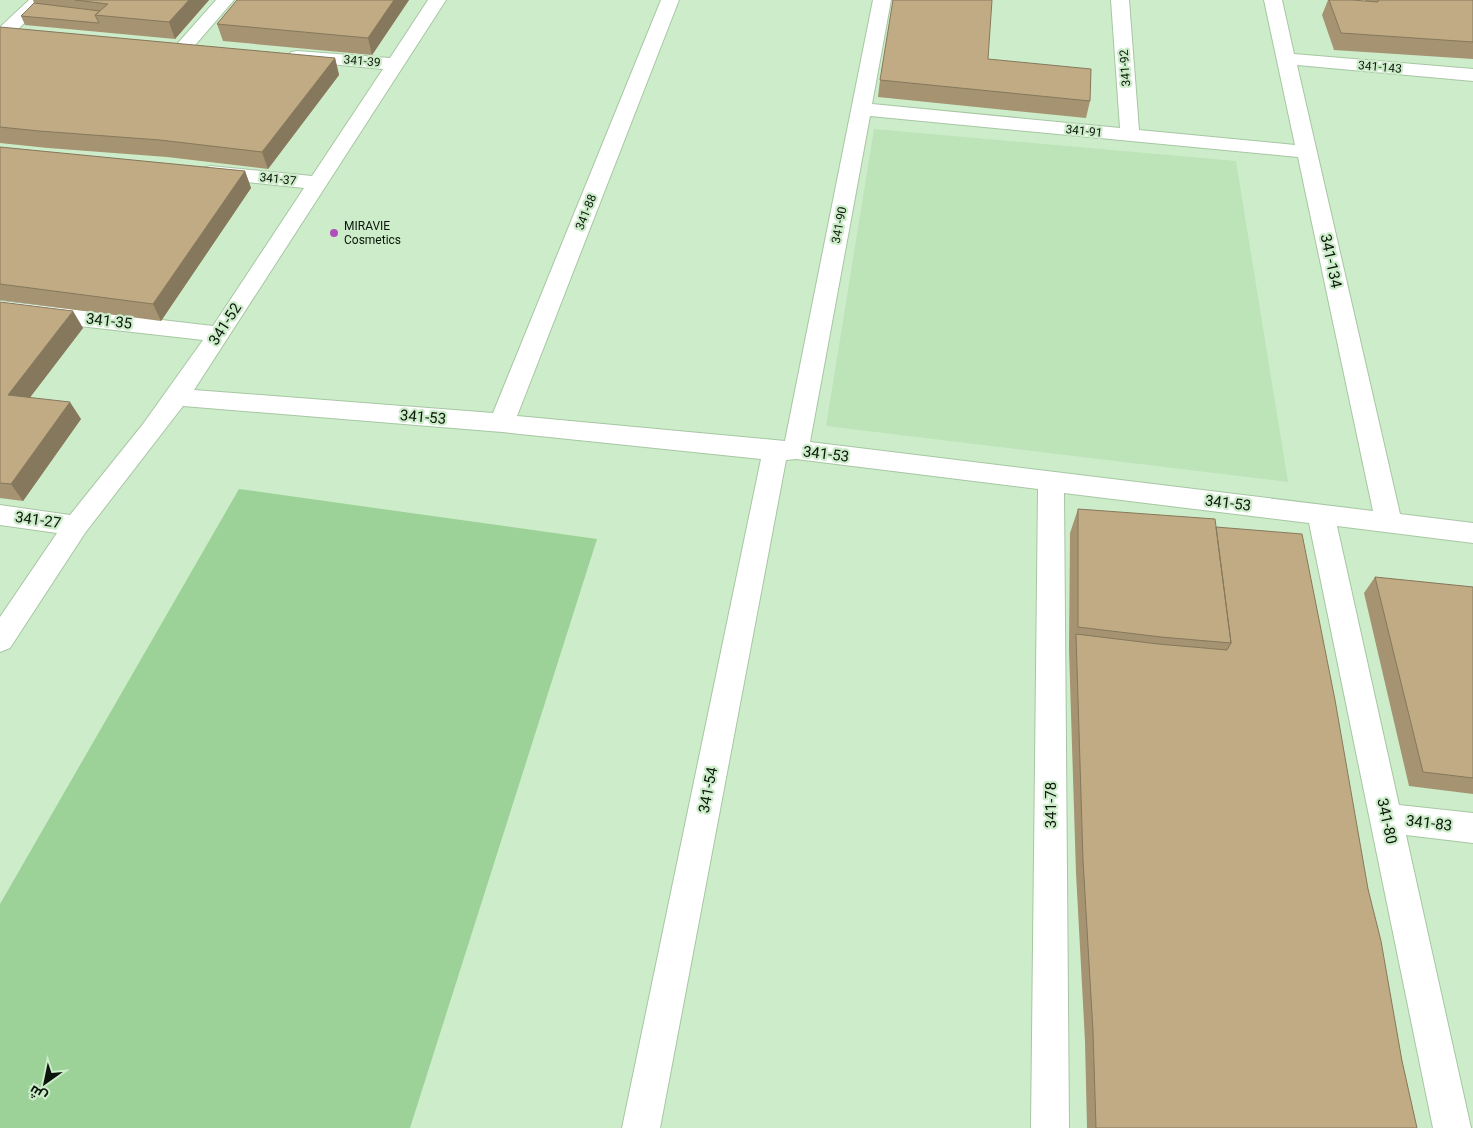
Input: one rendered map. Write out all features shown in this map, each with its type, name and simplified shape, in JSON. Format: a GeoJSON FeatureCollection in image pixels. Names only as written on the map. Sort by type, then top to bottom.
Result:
{"type":"FeatureCollection","features":[{"type":"Feature","properties":{"kind":"street"},"geometry":{"type":"LineString","coordinates":[[2,32],[39,0]]}},
{"type":"Feature","properties":{"kind":"street"},"geometry":{"type":"LineString","coordinates":[[184,47],[225,0]]}},
{"type":"Feature","properties":{"kind":"street","name":"341-52"},"geometry":{"type":"LineString","coordinates":[[0,640],[76,526],[177,397],[437,0]]}},
{"type":"Feature","properties":{"kind":"street","name":"341-88"},"geometry":{"type":"LineString","coordinates":[[502,423],[670,0]]}},
{"type":"Feature","properties":{"kind":"street","name":"341-90"},"geometry":{"type":"LineString","coordinates":[[785,451],[861,109],[882,0]]}},
{"type":"Feature","properties":{"kind":"street","name":"341-92"},"geometry":{"type":"LineString","coordinates":[[1120,0],[1130,135]]}},
{"type":"Feature","properties":{"kind":"street","name":"341-134"},"geometry":{"type":"LineString","coordinates":[[1273,0],[1389,523]]}},
{"type":"Feature","properties":{"kind":"street"},"geometry":{"type":"LineString","coordinates":[[2,32],[24,33]]}},
{"type":"Feature","properties":{"kind":"street"},"geometry":{"type":"LineString","coordinates":[[164,45],[203,48]]}},
{"type":"Feature","properties":{"kind":"street","name":"341-39"},"geometry":{"type":"LineString","coordinates":[[280,55],[395,64]]}},
{"type":"Feature","properties":{"kind":"street","name":"341-143"},"geometry":{"type":"LineString","coordinates":[[1286,59],[1473,75]]}},
{"type":"Feature","properties":{"kind":"street","name":"341-91"},"geometry":{"type":"LineString","coordinates":[[861,109],[1307,152]]}},
{"type":"Feature","properties":{"kind":"street","name":"341-37"},"geometry":{"type":"LineString","coordinates":[[188,170],[317,183]]}},
{"type":"Feature","properties":{"kind":"street","name":"341-35"},"geometry":{"type":"LineString","coordinates":[[0,309],[218,334]]}},
{"type":"Feature","properties":{"kind":"street","name":"341-53"},"geometry":{"type":"LineString","coordinates":[[177,397],[502,423],[785,451],[1473,534]]}},
{"type":"Feature","properties":{"kind":"street","name":"341-54"},"geometry":{"type":"LineString","coordinates":[[641,1128],[785,451]]}},
{"type":"Feature","properties":{"kind":"street","name":"341-78"},"geometry":{"type":"LineString","coordinates":[[1050,1128],[1051,482]]}},
{"type":"Feature","properties":{"kind":"street","name":"341-27"},"geometry":{"type":"LineString","coordinates":[[0,515],[76,526]]}},
{"type":"Feature","properties":{"kind":"street","name":"341-80"},"geometry":{"type":"LineString","coordinates":[[1322,515],[1452,1128]]}},
{"type":"Feature","properties":{"kind":"street","name":"341-83"},"geometry":{"type":"LineString","coordinates":[[1386,818],[1473,828]]}},
{"type":"Feature","properties":{"kind":"shaded area"},"geometry":{"type":"Polygon","coordinates":[[[874,129],[1236,161],[1288,482],[826,426],[874,129]]]}},
{"type":"Feature","properties":{"kind":"shaded area"},"geometry":{"type":"Polygon","coordinates":[[[239,489],[597,539],[410,1128],[0,1128],[0,904],[239,489]]]}},
{"type":"Feature","properties":{"kind":"building"},"geometry":{"type":"Polygon","coordinates":[[[75,0],[189,0],[169,22],[95,15],[108,4],[75,0]]]}},
{"type":"Feature","properties":{"kind":"building"},"geometry":{"type":"Polygon","coordinates":[[[237,0],[394,0],[368,38],[217,24],[237,0]]]}},
{"type":"Feature","properties":{"kind":"building"},"geometry":{"type":"Polygon","coordinates":[[[893,0],[992,0],[988,59],[1091,69],[1090,101],[880,80],[893,0]]]}},
{"type":"Feature","properties":{"kind":"building"},"geometry":{"type":"Polygon","coordinates":[[[1329,0],[1378,2],[1378,0],[1473,0],[1473,42],[1341,33],[1329,0]]]}},
{"type":"Feature","properties":{"kind":"building"},"geometry":{"type":"Polygon","coordinates":[[[34,3],[100,11],[95,15],[99,23],[21,16],[34,3]]]}},
{"type":"Feature","properties":{"kind":"building"},"geometry":{"type":"Polygon","coordinates":[[[0,27],[335,58],[262,152],[160,140],[0,127],[0,27]]]}},
{"type":"Feature","properties":{"kind":"building"},"geometry":{"type":"Polygon","coordinates":[[[0,147],[245,171],[153,304],[0,284],[0,147]]]}},
{"type":"Feature","properties":{"kind":"building"},"geometry":{"type":"Polygon","coordinates":[[[0,302],[73,311],[8,395],[70,402],[11,484],[0,483],[0,302]]]}},
{"type":"Feature","properties":{"kind":"building"},"geometry":{"type":"Polygon","coordinates":[[[1078,509],[1215,519],[1231,643],[1078,627],[1078,509]]]}},
{"type":"Feature","properties":{"kind":"building"},"geometry":{"type":"Polygon","coordinates":[[[1216,527],[1302,534],[1335,700],[1368,889],[1381,941],[1402,1061],[1417,1128],[1096,1128],[1093,1031],[1083,860],[1076,634],[1227,650],[1231,643],[1216,527]]]}},
{"type":"Feature","properties":{"kind":"building"},"geometry":{"type":"Polygon","coordinates":[[[1375,577],[1473,587],[1473,778],[1423,772],[1375,577]]]}},
{"type":"Feature","properties":{"kind":"place","name":"MIRAVIE Cosmetics"},"geometry":{"type":"Point","coordinates":[334,233]}}]}
